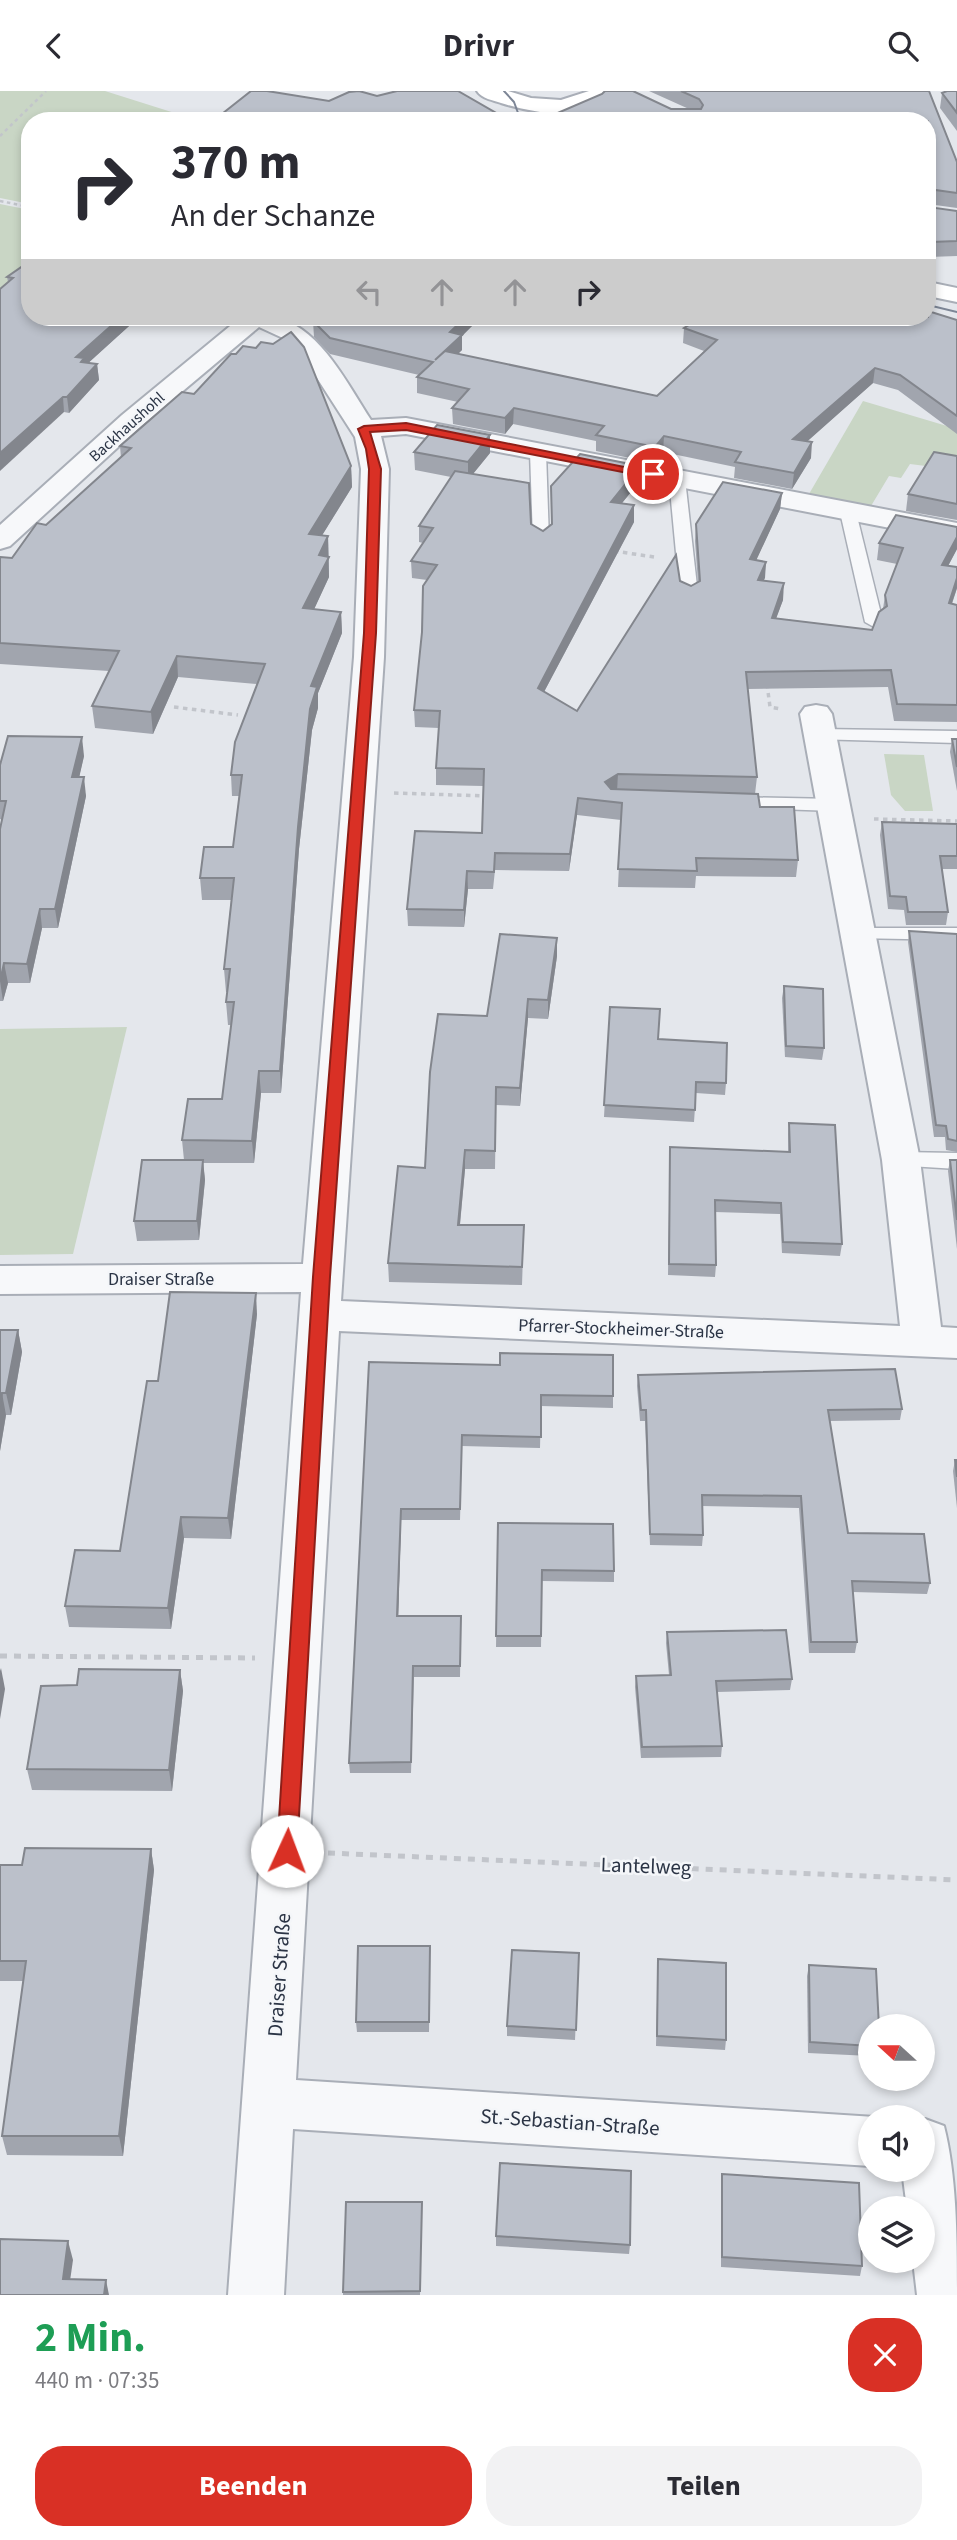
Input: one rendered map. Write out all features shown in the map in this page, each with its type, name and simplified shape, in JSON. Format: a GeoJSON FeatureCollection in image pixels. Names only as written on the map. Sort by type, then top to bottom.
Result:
{"type":"FeatureCollection","features":[{"type":"Feature","properties":{"kind":"street"},"geometry":{"type":"LineString","coordinates":[[486,91],[496,103],[530,109],[579,102],[604,91]]}},
{"type":"Feature","properties":{"kind":"street"},"geometry":{"type":"LineString","coordinates":[[530,109],[588,91]]}},
{"type":"Feature","properties":{"kind":"street"},"geometry":{"type":"LineString","coordinates":[[936,291],[957,295]]}},
{"type":"Feature","properties":{"kind":"street","name":"Backhaushohl"},"geometry":{"type":"LineString","coordinates":[[0,540],[131,421],[245,326]]}},
{"type":"Feature","properties":{"kind":"street","name":"Draiser Straße"},"geometry":{"type":"LineString","coordinates":[[256,2295],[321,1296],[359,792],[374,558],[375,469],[372,449],[364,429],[328,374],[294,334],[276,326]]}},
{"type":"Feature","properties":{"kind":"street"},"geometry":{"type":"LineString","coordinates":[[364,429],[406,426],[957,532]]}},
{"type":"Feature","properties":{"kind":"street","name":"Pfarrer-Stockheimer-Straße"},"geometry":{"type":"LineString","coordinates":[[321,1296],[940,1342],[901,1160],[860,933],[818,725]]}},
{"type":"Feature","properties":{"kind":"street","name":"Draiser Straße"},"geometry":{"type":"LineString","coordinates":[[0,1280],[321,1296]]}},
{"type":"Feature","properties":{"kind":"street","name":"St.-Sebastian-Straße"},"geometry":{"type":"LineString","coordinates":[[270,2103],[858,2140]]}},
{"type":"Feature","properties":{"kind":"street"},"geometry":{"type":"LineString","coordinates":[[935,2144],[945,2295]]}},
{"type":"Feature","properties":{"kind":"lane"},"geometry":{"type":"LineString","coordinates":[[538,452],[541,540]]}},
{"type":"Feature","properties":{"kind":"lane"},"geometry":{"type":"LineString","coordinates":[[677,479],[689,595]]}},
{"type":"Feature","properties":{"kind":"lane"},"geometry":{"type":"LineString","coordinates":[[848,512],[874,622]]}},
{"type":"Feature","properties":{"kind":"lane"},"geometry":{"type":"LineString","coordinates":[[818,725],[957,737]]}},
{"type":"Feature","properties":{"kind":"lane"},"geometry":{"type":"LineString","coordinates":[[713,802],[835,805]]}},
{"type":"Feature","properties":{"kind":"lane"},"geometry":{"type":"LineString","coordinates":[[860,933],[957,934]]}},
{"type":"Feature","properties":{"kind":"lane"},"geometry":{"type":"LineString","coordinates":[[901,1160],[957,1161]]}},
{"type":"Feature","properties":{"kind":"path"},"geometry":{"type":"LineString","coordinates":[[25,112],[46,91]]}},
{"type":"Feature","properties":{"kind":"path"},"geometry":{"type":"LineString","coordinates":[[0,136],[21,115]]}},
{"type":"Feature","properties":{"kind":"path"},"geometry":{"type":"LineString","coordinates":[[0,201],[21,205]]}},
{"type":"Feature","properties":{"kind":"path"},"geometry":{"type":"LineString","coordinates":[[610,551],[665,559]]}},
{"type":"Feature","properties":{"kind":"path"},"geometry":{"type":"LineString","coordinates":[[765,672],[770,707],[818,725]]}},
{"type":"Feature","properties":{"kind":"path"},"geometry":{"type":"LineString","coordinates":[[174,707],[238,715]]}},
{"type":"Feature","properties":{"kind":"path"},"geometry":{"type":"LineString","coordinates":[[359,792],[492,796]]}},
{"type":"Feature","properties":{"kind":"path"},"geometry":{"type":"LineString","coordinates":[[835,805],[861,819],[957,821]]}},
{"type":"Feature","properties":{"kind":"path"},"geometry":{"type":"LineString","coordinates":[[0,1656],[298,1658]]}},
{"type":"Feature","properties":{"kind":"path","name":"Lantelweg"},"geometry":{"type":"LineString","coordinates":[[336,1853],[957,1879]]}},
{"type":"Feature","properties":{"kind":"green space"},"geometry":{"type":"Polygon","coordinates":[[[0,91],[105,91],[172,112],[21,112],[21,202],[0,198],[0,91]]]}},
{"type":"Feature","properties":{"kind":"green space"},"geometry":{"type":"Polygon","coordinates":[[[0,204],[21,208],[21,292],[0,302],[0,204]]]}},
{"type":"Feature","properties":{"kind":"green space"},"geometry":{"type":"Polygon","coordinates":[[[863,401],[957,429],[957,470],[910,464],[901,478],[889,476],[871,506],[809,494],[863,401]]]}},
{"type":"Feature","properties":{"kind":"green space"},"geometry":{"type":"Polygon","coordinates":[[[884,754],[924,755],[933,811],[905,811],[891,795],[884,754]]]}},
{"type":"Feature","properties":{"kind":"green space"},"geometry":{"type":"Polygon","coordinates":[[[127,1027],[73,1254],[0,1255],[0,1029],[127,1027]]]}},
{"type":"Feature","properties":{"kind":"building"},"geometry":{"type":"Polygon","coordinates":[[[251,91],[329,101],[349,92],[359,91],[377,96],[397,91],[458,91],[494,112],[224,112],[251,91]]]}},
{"type":"Feature","properties":{"kind":"building"},"geometry":{"type":"Polygon","coordinates":[[[605,91],[633,91],[671,109],[701,109],[703,105],[699,99],[681,91],[929,91],[957,162],[957,193],[936,190],[936,112],[560,112],[605,91]]]}},
{"type":"Feature","properties":{"kind":"building"},"geometry":{"type":"Polygon","coordinates":[[[957,91],[957,113],[942,93],[957,91]]]}},
{"type":"Feature","properties":{"kind":"building"},"geometry":{"type":"Polygon","coordinates":[[[936,208],[957,211],[957,241],[936,242],[936,208]]]}},
{"type":"Feature","properties":{"kind":"building"},"geometry":{"type":"Polygon","coordinates":[[[21,267],[21,326],[111,326],[76,357],[84,358],[81,362],[97,364],[67,397],[63,397],[0,453],[0,289],[13,278],[7,277],[21,267]]]}},
{"type":"Feature","properties":{"kind":"building"},"geometry":{"type":"Polygon","coordinates":[[[936,313],[957,320],[957,416],[900,375],[875,368],[793,439],[812,442],[794,473],[735,462],[741,452],[664,436],[655,447],[596,435],[604,426],[514,408],[505,418],[452,408],[469,389],[417,377],[433,362],[330,338],[318,326],[456,326],[450,332],[462,335],[435,360],[445,351],[657,396],[717,340],[684,328],[936,326],[936,313]]]}},
{"type":"Feature","properties":{"kind":"building"},"geometry":{"type":"Polygon","coordinates":[[[291,332],[304,347],[351,466],[309,534],[328,536],[319,555],[329,557],[303,608],[341,612],[311,686],[317,687],[310,709],[298,827],[280,1071],[259,1071],[252,1141],[182,1140],[188,1099],[222,1099],[234,1002],[226,1002],[230,969],[224,969],[234,878],[200,878],[204,847],[233,847],[242,775],[231,775],[235,742],[265,664],[177,656],[151,712],[92,706],[119,651],[0,643],[0,557],[12,558],[37,523],[46,525],[131,448],[120,446],[182,392],[194,394],[231,354],[236,354],[243,346],[256,348],[261,342],[273,344],[291,332]]]}},
{"type":"Feature","properties":{"kind":"building"},"geometry":{"type":"Polygon","coordinates":[[[437,425],[490,435],[468,462],[414,452],[437,425]]]}},
{"type":"Feature","properties":{"kind":"building"},"geometry":{"type":"Polygon","coordinates":[[[934,452],[957,456],[957,504],[908,494],[934,452]]]}},
{"type":"Feature","properties":{"kind":"building"},"geometry":{"type":"Polygon","coordinates":[[[580,454],[640,466],[611,502],[634,505],[538,688],[577,711],[676,555],[680,581],[691,586],[700,581],[696,524],[723,482],[782,493],[750,559],[766,562],[758,580],[784,583],[772,618],[872,630],[879,612],[887,606],[885,595],[903,548],[879,543],[896,515],[957,527],[957,537],[942,565],[957,567],[957,578],[949,603],[957,605],[957,705],[897,704],[891,670],[746,672],[757,777],[618,774],[605,782],[611,789],[758,794],[760,807],[794,807],[798,860],[696,858],[697,871],[618,869],[622,803],[578,798],[570,854],[495,853],[494,872],[467,871],[464,910],[407,909],[415,831],[482,833],[484,769],[436,768],[440,711],[414,710],[422,632],[423,586],[437,565],[411,561],[433,528],[419,526],[455,471],[529,483],[531,524],[543,531],[552,524],[551,486],[580,454]]]}},
{"type":"Feature","properties":{"kind":"building"},"geometry":{"type":"Polygon","coordinates":[[[8,736],[82,737],[72,777],[84,777],[55,909],[40,909],[27,964],[4,963],[0,981],[0,829],[6,801],[0,801],[0,765],[8,736]]]}},
{"type":"Feature","properties":{"kind":"building"},"geometry":{"type":"Polygon","coordinates":[[[952,739],[957,739],[957,767],[952,739]]]}},
{"type":"Feature","properties":{"kind":"building"},"geometry":{"type":"Polygon","coordinates":[[[882,822],[957,824],[957,856],[940,856],[948,912],[908,912],[906,897],[890,896],[882,822]]]}},
{"type":"Feature","properties":{"kind":"building"},"geometry":{"type":"Polygon","coordinates":[[[909,931],[957,934],[957,1141],[948,1139],[946,1126],[936,1125],[909,931]]]}},
{"type":"Feature","properties":{"kind":"building"},"geometry":{"type":"Polygon","coordinates":[[[500,934],[557,938],[548,1000],[528,999],[520,1088],[496,1087],[495,1151],[465,1150],[458,1225],[524,1225],[522,1267],[388,1263],[398,1166],[425,1168],[430,1072],[438,1014],[487,1016],[500,934]]]}},
{"type":"Feature","properties":{"kind":"building"},"geometry":{"type":"Polygon","coordinates":[[[784,986],[823,989],[824,1048],[786,1046],[784,986]]]}},
{"type":"Feature","properties":{"kind":"building"},"geometry":{"type":"Polygon","coordinates":[[[610,1007],[660,1009],[658,1039],[727,1043],[726,1083],[696,1082],[695,1110],[604,1105],[610,1007]]]}},
{"type":"Feature","properties":{"kind":"building"},"geometry":{"type":"Polygon","coordinates":[[[789,1123],[835,1125],[842,1244],[783,1242],[781,1203],[715,1200],[716,1265],[669,1264],[670,1147],[790,1152],[789,1123]]]}},
{"type":"Feature","properties":{"kind":"building"},"geometry":{"type":"Polygon","coordinates":[[[142,1160],[203,1160],[197,1221],[134,1221],[142,1160]]]}},
{"type":"Feature","properties":{"kind":"building"},"geometry":{"type":"Polygon","coordinates":[[[950,1160],[957,1160],[957,1220],[950,1160]]]}},
{"type":"Feature","properties":{"kind":"building"},"geometry":{"type":"Polygon","coordinates":[[[170,1292],[256,1293],[228,1518],[181,1517],[168,1608],[65,1606],[75,1550],[120,1551],[147,1381],[158,1381],[170,1292]]]}},
{"type":"Feature","properties":{"kind":"building"},"geometry":{"type":"Polygon","coordinates":[[[0,1330],[18,1330],[6,1393],[2,1393],[0,1406],[0,1330]]]}},
{"type":"Feature","properties":{"kind":"building"},"geometry":{"type":"Polygon","coordinates":[[[500,1353],[613,1355],[613,1396],[541,1395],[541,1437],[462,1435],[460,1509],[401,1509],[397,1616],[461,1616],[460,1666],[413,1666],[411,1762],[349,1763],[369,1362],[500,1365],[500,1353]]]}},
{"type":"Feature","properties":{"kind":"building"},"geometry":{"type":"Polygon","coordinates":[[[895,1369],[902,1409],[828,1410],[848,1533],[924,1534],[930,1583],[852,1581],[857,1642],[811,1642],[801,1496],[702,1495],[703,1535],[650,1534],[646,1410],[641,1410],[638,1375],[895,1369]]]}},
{"type":"Feature","properties":{"kind":"building"},"geometry":{"type":"Polygon","coordinates":[[[498,1523],[613,1524],[614,1571],[542,1570],[541,1636],[496,1636],[498,1523]]]}},
{"type":"Feature","properties":{"kind":"building"},"geometry":{"type":"Polygon","coordinates":[[[786,1630],[792,1679],[716,1681],[722,1746],[642,1747],[636,1676],[671,1675],[667,1632],[786,1630]]]}},
{"type":"Feature","properties":{"kind":"building"},"geometry":{"type":"Polygon","coordinates":[[[79,1669],[180,1670],[169,1770],[27,1769],[41,1686],[77,1685],[79,1669]]]}},
{"type":"Feature","properties":{"kind":"building"},"geometry":{"type":"Polygon","coordinates":[[[25,1848],[151,1849],[119,2136],[2,2136],[26,1961],[0,1961],[0,1865],[22,1865],[25,1848]]]}},
{"type":"Feature","properties":{"kind":"building"},"geometry":{"type":"Polygon","coordinates":[[[358,1946],[430,1946],[429,2022],[356,2022],[358,1946]]]}},
{"type":"Feature","properties":{"kind":"building"},"geometry":{"type":"Polygon","coordinates":[[[512,1950],[579,1953],[576,2030],[507,2026],[512,1950]]]}},
{"type":"Feature","properties":{"kind":"building"},"geometry":{"type":"Polygon","coordinates":[[[658,1959],[726,1963],[726,2040],[657,2036],[658,1959]]]}},
{"type":"Feature","properties":{"kind":"building"},"geometry":{"type":"Polygon","coordinates":[[[809,1965],[876,1969],[878,2014],[858,2014],[858,2045],[810,2042],[809,1965]]]}},
{"type":"Feature","properties":{"kind":"building"},"geometry":{"type":"Polygon","coordinates":[[[500,2163],[631,2171],[630,2245],[496,2236],[500,2163]]]}},
{"type":"Feature","properties":{"kind":"building"},"geometry":{"type":"Polygon","coordinates":[[[722,2174],[859,2183],[858,2266],[722,2257],[722,2174]]]}},
{"type":"Feature","properties":{"kind":"building"},"geometry":{"type":"Polygon","coordinates":[[[346,2202],[422,2202],[420,2291],[343,2292],[346,2202]]]}},
{"type":"Feature","properties":{"kind":"building"},"geometry":{"type":"Polygon","coordinates":[[[0,2239],[68,2241],[63,2279],[106,2280],[104,2295],[0,2295],[0,2239]]]}},
{"type":"Feature","properties":{"kind":"tram line"},"geometry":{"type":"LineString","coordinates":[[504,91],[514,102],[518,112]]}},
{"type":"Feature","properties":{"kind":"tram line"},"geometry":{"type":"LineString","coordinates":[[936,307],[957,312]]}},
{"type":"Feature","properties":{"kind":"route"},"geometry":{"type":"LineString","coordinates":[[287,1851],[322,1277],[370,633],[375,469],[372,449],[364,429],[406,426],[653,474]]}}]}
